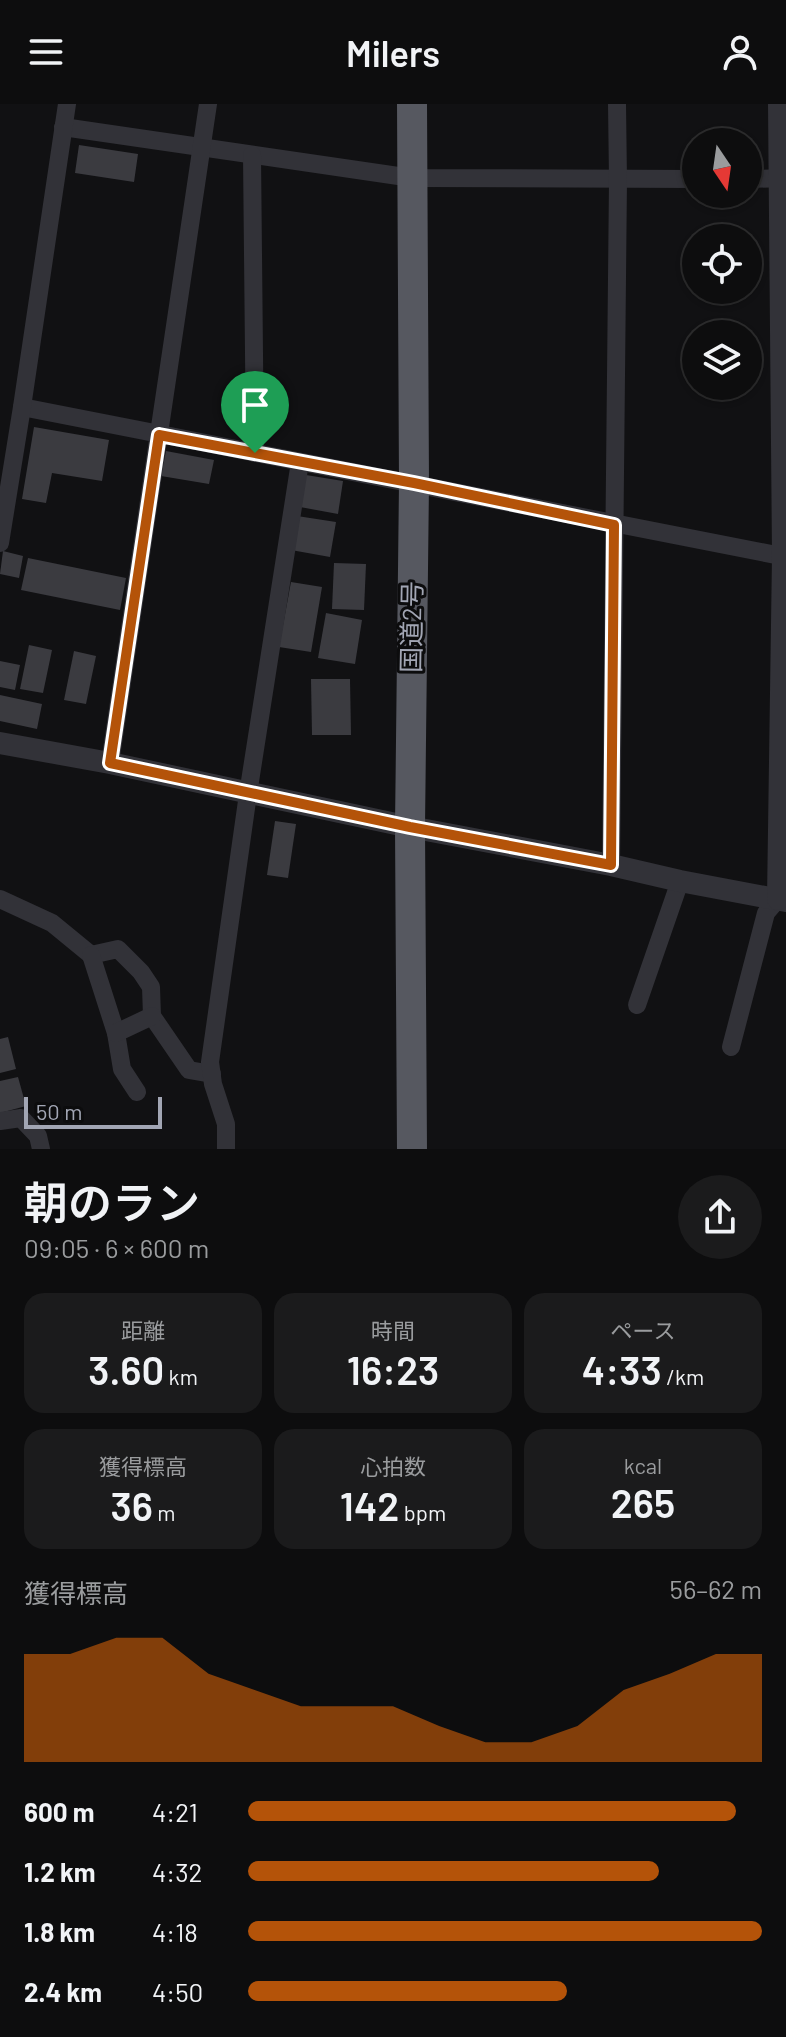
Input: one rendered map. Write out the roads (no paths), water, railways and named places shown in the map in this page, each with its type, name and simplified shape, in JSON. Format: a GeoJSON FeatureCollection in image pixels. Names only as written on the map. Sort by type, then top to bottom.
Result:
{"type":"FeatureCollection","features":[{"type":"Feature","properties":{"kind":"highway","name":"国道2号"},"geometry":{"type":"LineString","coordinates":[[412,104],[412,1149]]}},
{"type":"Feature","properties":{"kind":"street"},"geometry":{"type":"LineString","coordinates":[[0,543],[67,104]]}},
{"type":"Feature","properties":{"kind":"street"},"geometry":{"type":"LineString","coordinates":[[110,763],[208,104]]}},
{"type":"Feature","properties":{"kind":"street"},"geometry":{"type":"LineString","coordinates":[[611,865],[617,104]]}},
{"type":"Feature","properties":{"kind":"street"},"geometry":{"type":"LineString","coordinates":[[779,104],[783,178],[782,900]]}},
{"type":"Feature","properties":{"kind":"street"},"geometry":{"type":"LineString","coordinates":[[63,127],[412,178],[682,179]]}},
{"type":"Feature","properties":{"kind":"street"},"geometry":{"type":"LineString","coordinates":[[252,155],[255,453]]}},
{"type":"Feature","properties":{"kind":"street"},"geometry":{"type":"LineString","coordinates":[[762,179],[783,178]]}},
{"type":"Feature","properties":{"kind":"street"},"geometry":{"type":"LineString","coordinates":[[22,407],[784,556]]}},
{"type":"Feature","properties":{"kind":"street"},"geometry":{"type":"LineString","coordinates":[[226,1149],[226,1124],[210,1062],[300,462]]}},
{"type":"Feature","properties":{"kind":"street"},"geometry":{"type":"LineString","coordinates":[[0,743],[782,900]]}},
{"type":"Feature","properties":{"kind":"street"},"geometry":{"type":"LineString","coordinates":[[637,1005],[680,881]]}},
{"type":"Feature","properties":{"kind":"street"},"geometry":{"type":"LineString","coordinates":[[0,899],[52,923],[91,955],[116,1033],[122,1069],[137,1092]]}},
{"type":"Feature","properties":{"kind":"street"},"geometry":{"type":"LineString","coordinates":[[731,1047],[766,913],[782,900]]}},
{"type":"Feature","properties":{"kind":"street"},"geometry":{"type":"LineString","coordinates":[[91,955],[118,949],[151,987],[152,1016],[189,1070],[212,1074]]}},
{"type":"Feature","properties":{"kind":"street"},"geometry":{"type":"LineString","coordinates":[[116,1033],[152,1016]]}},
{"type":"Feature","properties":{"kind":"street"},"geometry":{"type":"LineString","coordinates":[[0,1121],[21,1118],[38,1136],[41,1149]]}}]}
